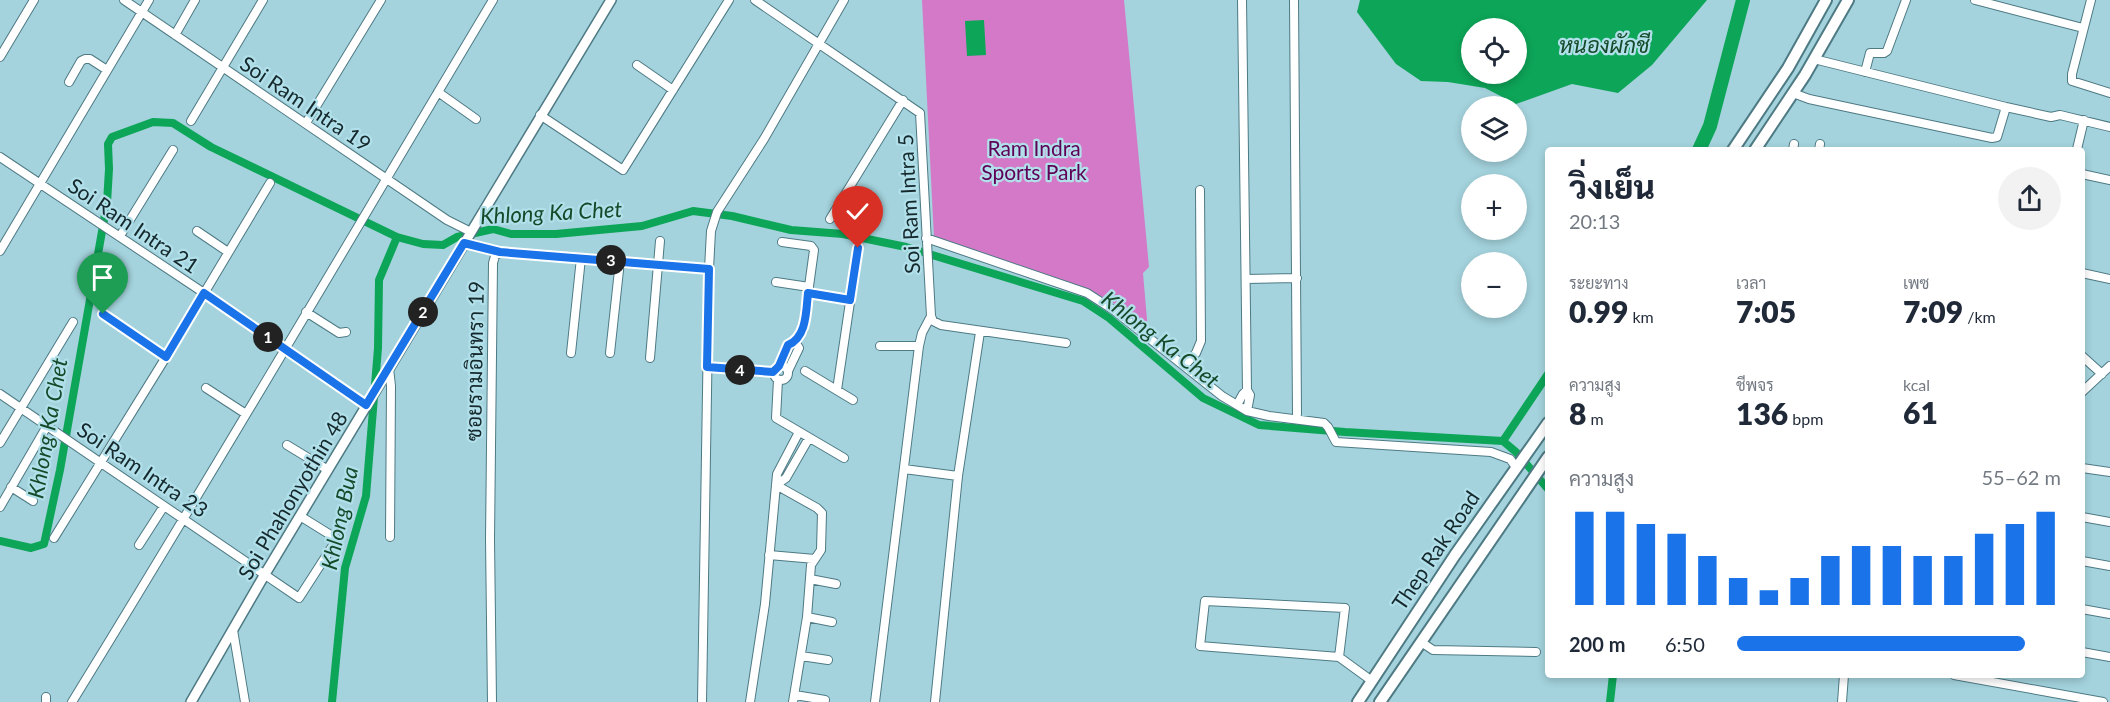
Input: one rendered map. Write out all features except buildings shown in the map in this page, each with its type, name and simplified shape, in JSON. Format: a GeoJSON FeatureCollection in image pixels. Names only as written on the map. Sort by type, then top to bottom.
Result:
{"type":"FeatureCollection","features":[{"type":"Feature","properties":{"kind":"main road"},"geometry":{"type":"LineString","coordinates":[[1735,147],[1788,68],[1826,0]]}},
{"type":"Feature","properties":{"kind":"main road"},"geometry":{"type":"LineString","coordinates":[[1757,147],[1793,93],[1848,0]]}},
{"type":"Feature","properties":{"kind":"main road","name":"Thep Rak Road"},"geometry":{"type":"LineString","coordinates":[[1358,702],[1455,555],[1545,427]]}},
{"type":"Feature","properties":{"kind":"main road","name":"Thep Rak Road"},"geometry":{"type":"LineString","coordinates":[[1380,702],[1545,461]]}},
{"type":"Feature","properties":{"kind":"street"},"geometry":{"type":"LineString","coordinates":[[0,57],[34,0]]}},
{"type":"Feature","properties":{"kind":"street","name":"Soi Ram Intra 19"},"geometry":{"type":"LineString","coordinates":[[124,0],[447,220],[471,232]]}},
{"type":"Feature","properties":{"kind":"street"},"geometry":{"type":"LineString","coordinates":[[0,251],[149,0]]}},
{"type":"Feature","properties":{"kind":"street"},"geometry":{"type":"LineString","coordinates":[[175,35],[195,0]]}},
{"type":"Feature","properties":{"kind":"street"},"geometry":{"type":"LineString","coordinates":[[191,121],[263,0]]}},
{"type":"Feature","properties":{"kind":"street"},"geometry":{"type":"LineString","coordinates":[[306,123],[381,0]]}},
{"type":"Feature","properties":{"kind":"street"},"geometry":{"type":"LineString","coordinates":[[72,702],[185,519],[284,348],[493,0]]}},
{"type":"Feature","properties":{"kind":"street","name":"Soi Phahonyothin 48"},"geometry":{"type":"LineString","coordinates":[[191,702],[265,574],[611,0]]}},
{"type":"Feature","properties":{"kind":"street"},"geometry":{"type":"LineString","coordinates":[[540,115],[623,170],[729,0]]}},
{"type":"Feature","properties":{"kind":"street","name":"Soi Ram Intra 5"},"geometry":{"type":"LineString","coordinates":[[755,0],[903,100],[920,114],[931,316]]}},
{"type":"Feature","properties":{"kind":"street"},"geometry":{"type":"LineString","coordinates":[[702,702],[709,269],[713,222],[844,0]]}},
{"type":"Feature","properties":{"kind":"street"},"geometry":{"type":"LineString","coordinates":[[1242,0],[1247,390],[1250,395],[1247,411]]}},
{"type":"Feature","properties":{"kind":"street"},"geometry":{"type":"LineString","coordinates":[[1293,0],[1297,414]]}},
{"type":"Feature","properties":{"kind":"street"},"geometry":{"type":"LineString","coordinates":[[1865,72],[1870,53],[1887,51],[1905,0]]}},
{"type":"Feature","properties":{"kind":"street"},"geometry":{"type":"LineString","coordinates":[[1975,0],[2083,28]]}},
{"type":"Feature","properties":{"kind":"street"},"geometry":{"type":"LineString","coordinates":[[2091,0],[2072,81],[2110,93]]}},
{"type":"Feature","properties":{"kind":"street"},"geometry":{"type":"LineString","coordinates":[[0,37],[9,42]]}},
{"type":"Feature","properties":{"kind":"street"},"geometry":{"type":"LineString","coordinates":[[69,82],[81,61],[85,59],[90,59],[107,70]]}},
{"type":"Feature","properties":{"kind":"street"},"geometry":{"type":"LineString","coordinates":[[1814,59],[2006,107],[2051,117],[2060,115],[2110,127]]}},
{"type":"Feature","properties":{"kind":"street"},"geometry":{"type":"LineString","coordinates":[[637,65],[673,90]]}},
{"type":"Feature","properties":{"kind":"street"},"geometry":{"type":"LineString","coordinates":[[438,92],[476,119]]}},
{"type":"Feature","properties":{"kind":"street"},"geometry":{"type":"LineString","coordinates":[[1793,93],[1809,99],[1992,138],[1997,137],[2006,107]]}},
{"type":"Feature","properties":{"kind":"street"},"geometry":{"type":"LineString","coordinates":[[830,219],[903,100]]}},
{"type":"Feature","properties":{"kind":"street"},"geometry":{"type":"LineString","coordinates":[[2077,147],[2084,120]]}},
{"type":"Feature","properties":{"kind":"street"},"geometry":{"type":"LineString","coordinates":[[117,234],[173,150]]}},
{"type":"Feature","properties":{"kind":"street","name":"Soi Ram Intra 21"},"geometry":{"type":"LineString","coordinates":[[0,157],[368,402]]}},
{"type":"Feature","properties":{"kind":"street"},"geometry":{"type":"LineString","coordinates":[[2085,175],[2110,180]]}},
{"type":"Feature","properties":{"kind":"street"},"geometry":{"type":"LineString","coordinates":[[54,538],[270,183]]}},
{"type":"Feature","properties":{"kind":"street"},"geometry":{"type":"LineString","coordinates":[[1185,365],[1196,353],[1201,340],[1200,190]]}},
{"type":"Feature","properties":{"kind":"street"},"geometry":{"type":"LineString","coordinates":[[197,231],[228,252]]}},
{"type":"Feature","properties":{"kind":"street"},"geometry":{"type":"LineString","coordinates":[[926,238],[1087,293],[1115,310],[1222,396],[1247,411],[1321,422],[1328,427],[1336,442],[1491,452],[1510,459],[1517,465]]}},
{"type":"Feature","properties":{"kind":"street"},"geometry":{"type":"LineString","coordinates":[[650,358],[660,241]]}},
{"type":"Feature","properties":{"kind":"street"},"geometry":{"type":"LineString","coordinates":[[782,242],[814,247],[803,330],[795,342],[788,345],[777,373],[776,418],[844,458]]}},
{"type":"Feature","properties":{"kind":"street"},"geometry":{"type":"LineString","coordinates":[[464,243],[500,252]]}},
{"type":"Feature","properties":{"kind":"street"},"geometry":{"type":"LineString","coordinates":[[837,390],[858,248]]}},
{"type":"Feature","properties":{"kind":"street","name":"ซอยรามอินทรา 19"},"geometry":{"type":"LineString","coordinates":[[492,702],[490,539],[493,263],[495,256],[500,252],[709,269]]}},
{"type":"Feature","properties":{"kind":"street"},"geometry":{"type":"LineString","coordinates":[[571,353],[581,258]]}},
{"type":"Feature","properties":{"kind":"street"},"geometry":{"type":"LineString","coordinates":[[610,353],[620,261]]}},
{"type":"Feature","properties":{"kind":"street"},"geometry":{"type":"LineString","coordinates":[[2085,274],[2110,279]]}},
{"type":"Feature","properties":{"kind":"street"},"geometry":{"type":"LineString","coordinates":[[1246,279],[1297,278]]}},
{"type":"Feature","properties":{"kind":"street"},"geometry":{"type":"LineString","coordinates":[[776,282],[850,300]]}},
{"type":"Feature","properties":{"kind":"street"},"geometry":{"type":"LineString","coordinates":[[306,312],[339,333],[346,332]]}},
{"type":"Feature","properties":{"kind":"street"},"geometry":{"type":"LineString","coordinates":[[103,314],[166,357]]}},
{"type":"Feature","properties":{"kind":"street"},"geometry":{"type":"LineString","coordinates":[[931,316],[933,321],[941,325],[1066,343]]}},
{"type":"Feature","properties":{"kind":"street"},"geometry":{"type":"LineString","coordinates":[[874,702],[919,346],[922,333],[931,316]]}},
{"type":"Feature","properties":{"kind":"street"},"geometry":{"type":"LineString","coordinates":[[0,442],[73,322]]}},
{"type":"Feature","properties":{"kind":"street"},"geometry":{"type":"LineString","coordinates":[[935,702],[958,476],[980,332]]}},
{"type":"Feature","properties":{"kind":"street"},"geometry":{"type":"LineString","coordinates":[[707,367],[777,373],[784,379],[799,348],[795,342]]}},
{"type":"Feature","properties":{"kind":"street"},"geometry":{"type":"LineString","coordinates":[[880,346],[919,346]]}},
{"type":"Feature","properties":{"kind":"street"},"geometry":{"type":"LineString","coordinates":[[2085,359],[2102,374]]}},
{"type":"Feature","properties":{"kind":"street"},"geometry":{"type":"LineString","coordinates":[[777,373],[783,366],[788,371]]}},
{"type":"Feature","properties":{"kind":"street"},"geometry":{"type":"LineString","coordinates":[[2085,389],[2110,366]]}},
{"type":"Feature","properties":{"kind":"street"},"geometry":{"type":"LineString","coordinates":[[805,371],[854,400]]}},
{"type":"Feature","properties":{"kind":"street"},"geometry":{"type":"LineString","coordinates":[[387,373],[391,386],[390,537]]}},
{"type":"Feature","properties":{"kind":"street"},"geometry":{"type":"LineString","coordinates":[[206,388],[246,414]]}},
{"type":"Feature","properties":{"kind":"street"},"geometry":{"type":"LineString","coordinates":[[1237,405],[1247,390]]}},
{"type":"Feature","properties":{"kind":"street","name":"Soi Ram Intra 23"},"geometry":{"type":"LineString","coordinates":[[0,394],[299,598],[337,539],[300,516]]}},
{"type":"Feature","properties":{"kind":"street"},"geometry":{"type":"LineString","coordinates":[[0,507],[47,426]]}},
{"type":"Feature","properties":{"kind":"street"},"geometry":{"type":"LineString","coordinates":[[750,702],[765,604],[777,474],[800,432]]}},
{"type":"Feature","properties":{"kind":"street"},"geometry":{"type":"LineString","coordinates":[[776,485],[786,478],[809,438]]}},
{"type":"Feature","properties":{"kind":"street"},"geometry":{"type":"LineString","coordinates":[[287,445],[328,470]]}},
{"type":"Feature","properties":{"kind":"street"},"geometry":{"type":"LineString","coordinates":[[2085,468],[2110,472]]}},
{"type":"Feature","properties":{"kind":"street"},"geometry":{"type":"LineString","coordinates":[[904,469],[958,476]]}},
{"type":"Feature","properties":{"kind":"street"},"geometry":{"type":"LineString","coordinates":[[776,485],[822,513],[821,550],[812,565],[807,617],[794,699],[825,700]]}},
{"type":"Feature","properties":{"kind":"street"},"geometry":{"type":"LineString","coordinates":[[11,487],[33,501]]}},
{"type":"Feature","properties":{"kind":"street"},"geometry":{"type":"LineString","coordinates":[[139,545],[164,506]]}},
{"type":"Feature","properties":{"kind":"street"},"geometry":{"type":"LineString","coordinates":[[2085,518],[2110,522]]}},
{"type":"Feature","properties":{"kind":"street"},"geometry":{"type":"LineString","coordinates":[[769,555],[814,559]]}},
{"type":"Feature","properties":{"kind":"street"},"geometry":{"type":"LineString","coordinates":[[2085,562],[2110,566]]}},
{"type":"Feature","properties":{"kind":"street"},"geometry":{"type":"LineString","coordinates":[[810,579],[836,584]]}},
{"type":"Feature","properties":{"kind":"street"},"geometry":{"type":"LineString","coordinates":[[1338,657],[1345,608],[1205,601],[1200,646],[1338,657],[1372,681]]}},
{"type":"Feature","properties":{"kind":"street"},"geometry":{"type":"LineString","coordinates":[[2085,610],[2110,614]]}},
{"type":"Feature","properties":{"kind":"street"},"geometry":{"type":"LineString","coordinates":[[807,617],[832,622]]}},
{"type":"Feature","properties":{"kind":"street"},"geometry":{"type":"LineString","coordinates":[[233,630],[245,702]]}},
{"type":"Feature","properties":{"kind":"street"},"geometry":{"type":"LineString","coordinates":[[1421,642],[1433,650],[1536,652]]}},
{"type":"Feature","properties":{"kind":"street"},"geometry":{"type":"LineString","coordinates":[[2085,653],[2110,657]]}},
{"type":"Feature","properties":{"kind":"street"},"geometry":{"type":"LineString","coordinates":[[801,656],[828,660]]}},
{"type":"Feature","properties":{"kind":"street"},"geometry":{"type":"LineString","coordinates":[[1842,702],[1844,678]]}},
{"type":"Feature","properties":{"kind":"street"},"geometry":{"type":"LineString","coordinates":[[1971,678],[2103,702]]}},
{"type":"Feature","properties":{"kind":"green space","name":"Ram Indra Sports Park"},"geometry":{"type":"Polygon","coordinates":[[[922,0],[1124,0],[1149,267],[1143,273],[1148,331],[1113,303],[1089,290],[934,238],[922,0]]]}},
{"type":"Feature","properties":{"kind":"water","name":"หนองผักชี"},"geometry":{"type":"Polygon","coordinates":[[[1360,0],[1707,0],[1652,65],[1618,93],[1572,84],[1527,100],[1527,96],[1500,96],[1485,88],[1448,82],[1421,81],[1396,64],[1357,12],[1360,0]]]}},
{"type":"Feature","properties":{"kind":"water"},"geometry":{"type":"Polygon","coordinates":[[[984,20],[986,55],[967,56],[965,21],[984,20]]]}},
{"type":"Feature","properties":{"kind":"waterway"},"geometry":{"type":"LineString","coordinates":[[1700,147],[1710,126],[1743,0]]}},
{"type":"Feature","properties":{"kind":"waterway","name":"Khlong Ka Chet"},"geometry":{"type":"LineString","coordinates":[[0,541],[31,548],[44,544],[60,470],[107,203],[108,144],[112,137],[153,122],[173,123],[211,147],[397,237],[423,244],[443,245],[457,237],[493,229],[511,234],[556,234],[642,226],[693,211],[732,216],[791,230],[843,234],[906,247],[1083,301],[1109,318],[1203,398],[1259,425],[1503,441]]}},
{"type":"Feature","properties":{"kind":"waterway","name":"Khlong Bua"},"geometry":{"type":"LineString","coordinates":[[332,702],[345,568],[366,496],[378,348],[379,280],[397,237]]}},
{"type":"Feature","properties":{"kind":"waterway"},"geometry":{"type":"LineString","coordinates":[[1545,378],[1503,441],[1516,452],[1545,486]]}},
{"type":"Feature","properties":{"kind":"waterway"},"geometry":{"type":"LineString","coordinates":[[1610,702],[1613,678]]}},
{"type":"Feature","properties":{"kind":"route"},"geometry":{"type":"LineString","coordinates":[[103,314],[166,357],[204,293],[366,405],[464,243],[500,252],[709,269],[707,367],[773,372],[779,366],[788,345],[795,342],[803,330],[808,293],[850,300],[858,248]]}}]}
